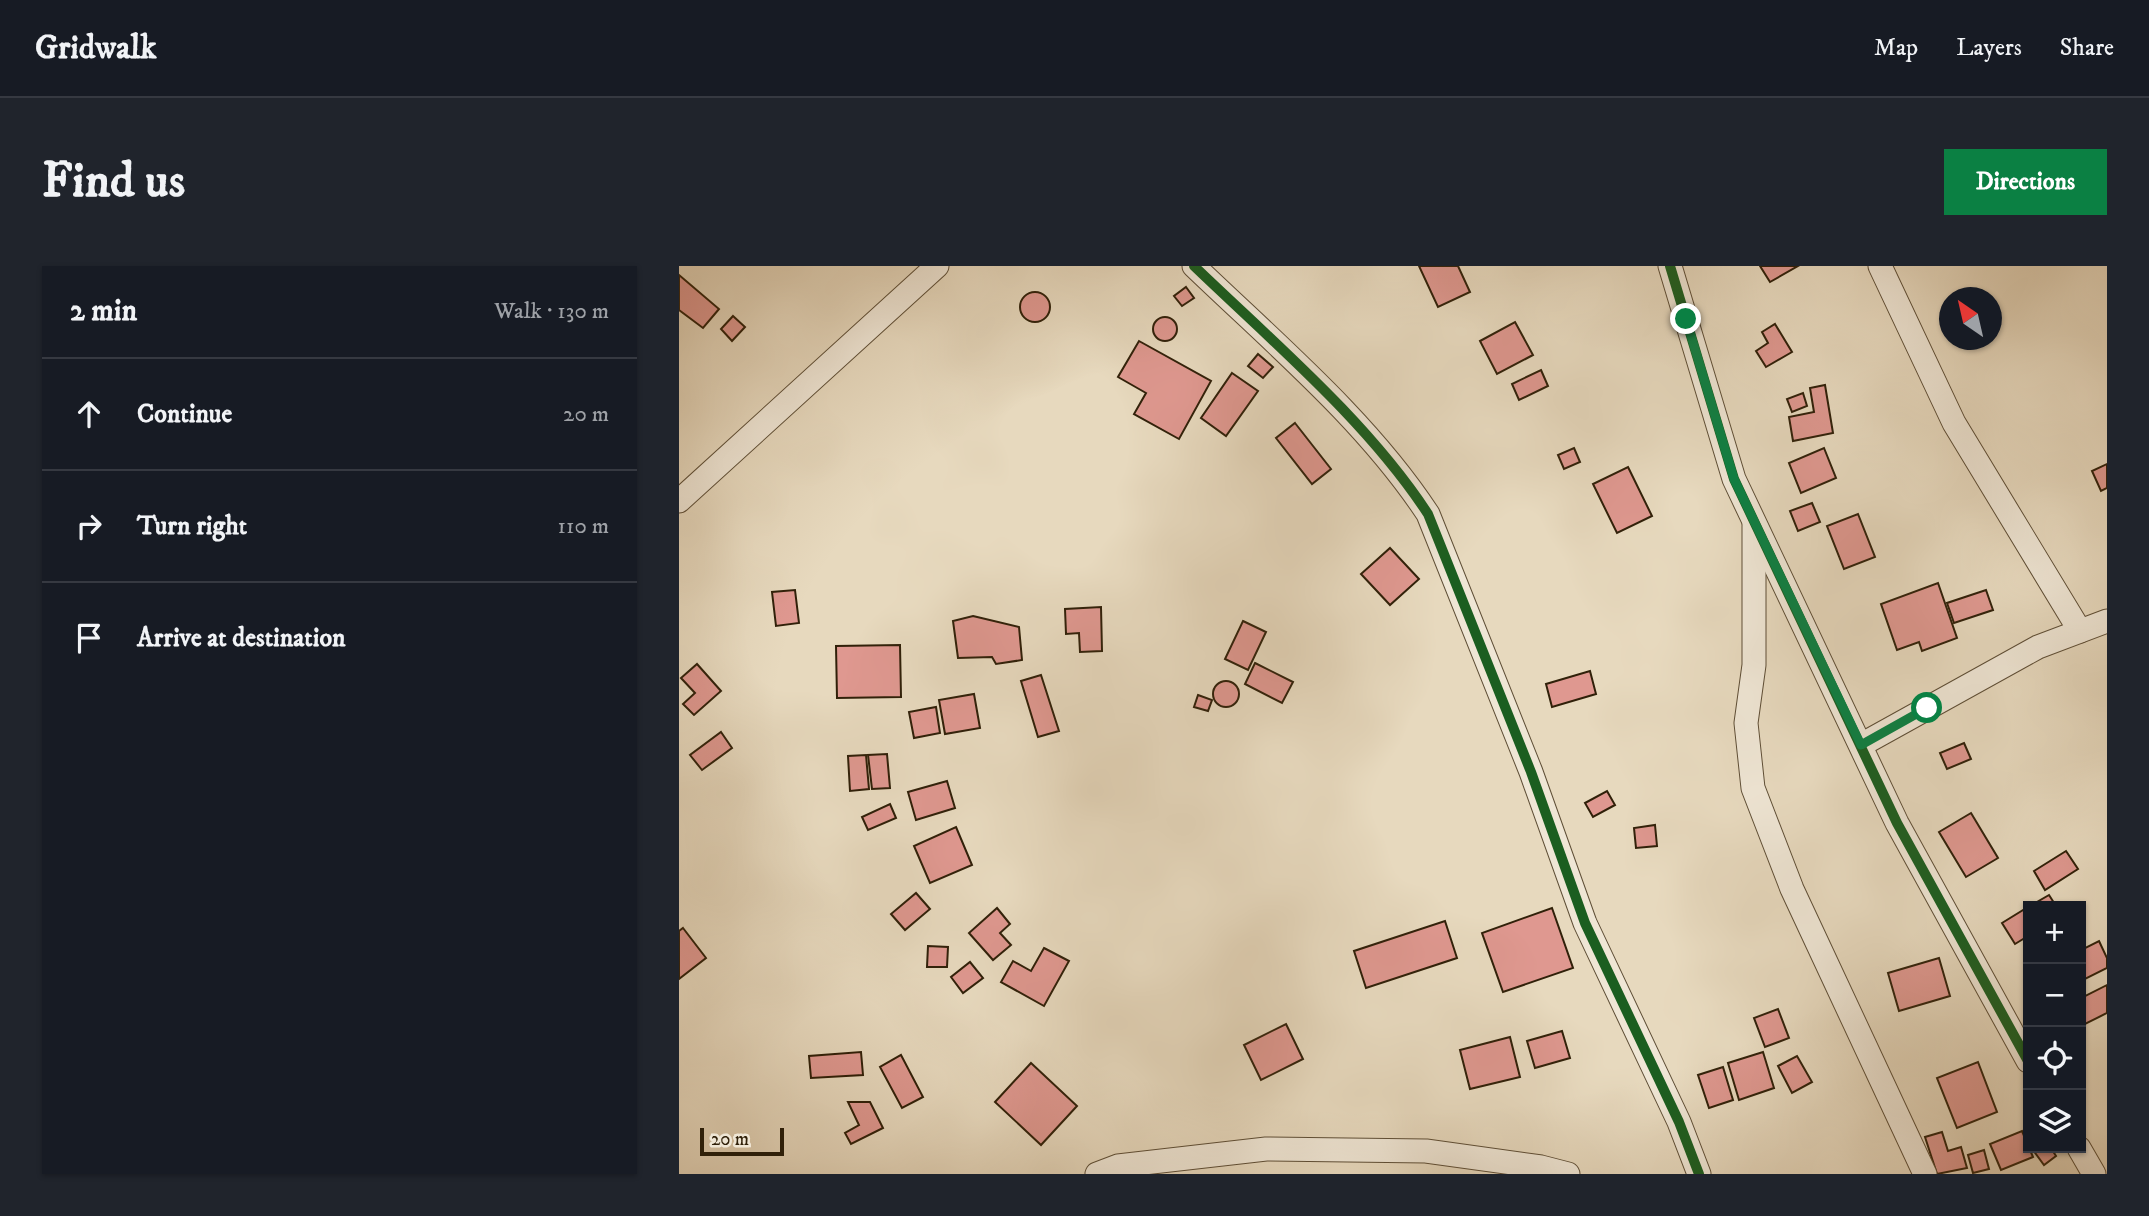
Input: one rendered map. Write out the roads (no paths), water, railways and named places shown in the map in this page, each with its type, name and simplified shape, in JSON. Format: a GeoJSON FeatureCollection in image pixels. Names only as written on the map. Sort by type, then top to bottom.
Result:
{"type":"FeatureCollection","features":[{"type":"Feature","properties":{"kind":"street"},"geometry":{"type":"LineString","coordinates":[[679,501],[937,266]]}},
{"type":"Feature","properties":{"kind":"street"},"geometry":{"type":"LineString","coordinates":[[1194,266],[1325,391],[1413,491],[1428,514],[1531,772],[1585,923],[1679,1122],[1699,1174]]}},
{"type":"Feature","properties":{"kind":"street"},"geometry":{"type":"LineString","coordinates":[[1670,266],[1734,479],[1897,823],[2023,1052]]}},
{"type":"Feature","properties":{"kind":"street"},"geometry":{"type":"LineString","coordinates":[[1880,266],[1954,423],[2080,631]]}},
{"type":"Feature","properties":{"kind":"street"},"geometry":{"type":"LineString","coordinates":[[1754,520],[1754,665],[1746,723],[1753,788],[1792,889],[1925,1174]]}},
{"type":"Feature","properties":{"kind":"street"},"geometry":{"type":"LineString","coordinates":[[1861,745],[2038,647],[2107,621]]}},
{"type":"Feature","properties":{"kind":"street"},"geometry":{"type":"LineString","coordinates":[[1097,1174],[1118,1166],[1266,1149],[1426,1152],[1541,1167],[1568,1174]]}},
{"type":"Feature","properties":{"kind":"street"},"geometry":{"type":"LineString","coordinates":[[2082,1153],[2094,1174]]}}]}
